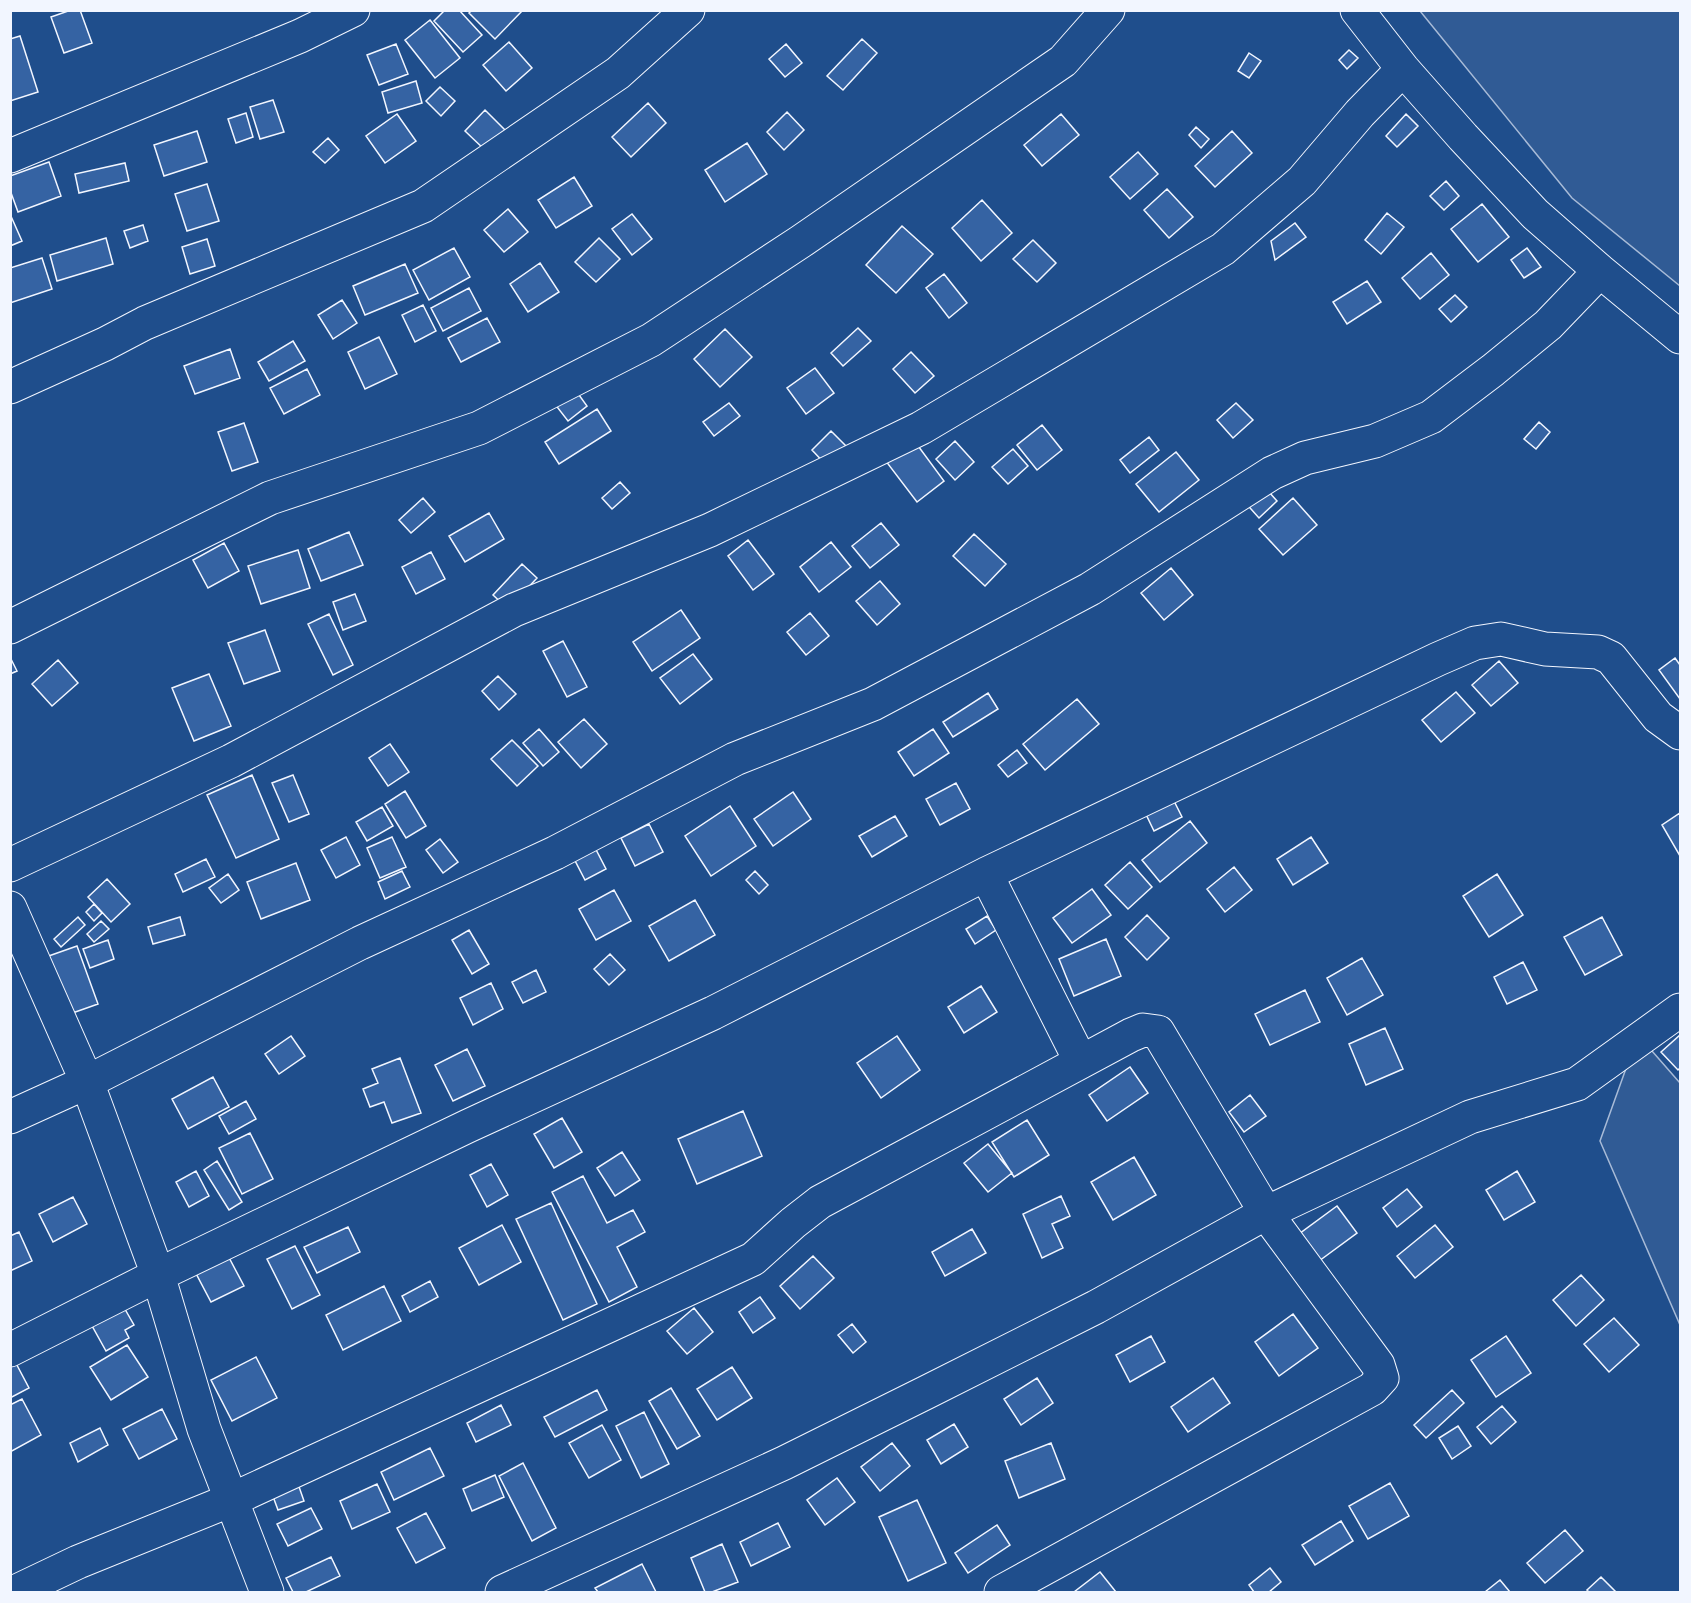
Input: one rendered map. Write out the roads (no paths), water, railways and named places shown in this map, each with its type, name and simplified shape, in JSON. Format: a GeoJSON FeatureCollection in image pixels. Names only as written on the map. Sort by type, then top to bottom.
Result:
{"type":"FeatureCollection","features":[{"type":"Feature","properties":{"kind":"street"},"geometry":{"type":"LineString","coordinates":[[10,156],[300,36],[353,10]]}},
{"type":"Feature","properties":{"kind":"street"},"geometry":{"type":"LineString","coordinates":[[10,387],[145,323],[423,207],[618,73],[688,10]]}},
{"type":"Feature","properties":{"kind":"street"},"geometry":{"type":"LineString","coordinates":[[10,627],[270,498],[479,428],[651,340],[800,242],[1063,60],[1108,10]]}},
{"type":"Feature","properties":{"kind":"street"},"geometry":{"type":"LineString","coordinates":[[1357,10],[1403,69],[1535,214],[1680,337]]}},
{"type":"Feature","properties":{"kind":"street"},"geometry":{"type":"LineString","coordinates":[[10,865],[231,761],[514,610],[710,530],[921,428],[1223,249],[1302,181],[1360,113],[1403,69]]}},
{"type":"Feature","properties":{"kind":"street"},"geometry":{"type":"LineString","coordinates":[[10,1118],[87,1082],[360,943],[555,853],[735,759],[873,704],[1090,590],[1272,473],[1305,458],[1375,441],[1431,417],[1548,325],[1600,271]]}},
{"type":"Feature","properties":{"kind":"street"},"geometry":{"type":"LineString","coordinates":[[10,1350],[158,1275],[468,1126],[713,1013],[986,874],[1474,643],[1501,639],[1545,649],[1598,652],[1611,658],[1658,717],[1680,733]]}},
{"type":"Feature","properties":{"kind":"street"},"geometry":{"type":"LineString","coordinates":[[986,874],[1080,1060]]}},
{"type":"Feature","properties":{"kind":"street"},"geometry":{"type":"LineString","coordinates":[[10,908],[87,1082],[158,1275],[204,1429],[267,1593]]}},
{"type":"Feature","properties":{"kind":"street"},"geometry":{"type":"LineString","coordinates":[[502,1593],[784,1463],[907,1402],[1096,1307],[1266,1213],[1470,1117],[1577,1084],[1680,1010]]}},
{"type":"Feature","properties":{"kind":"street"},"geometry":{"type":"LineString","coordinates":[[15,1593],[78,1562],[231,1500],[753,1259],[820,1202],[1080,1060],[1137,1032],[1143,1030],[1158,1032],[1266,1213],[1378,1365],[1382,1378],[1372,1389],[1001,1593]]}}]}
